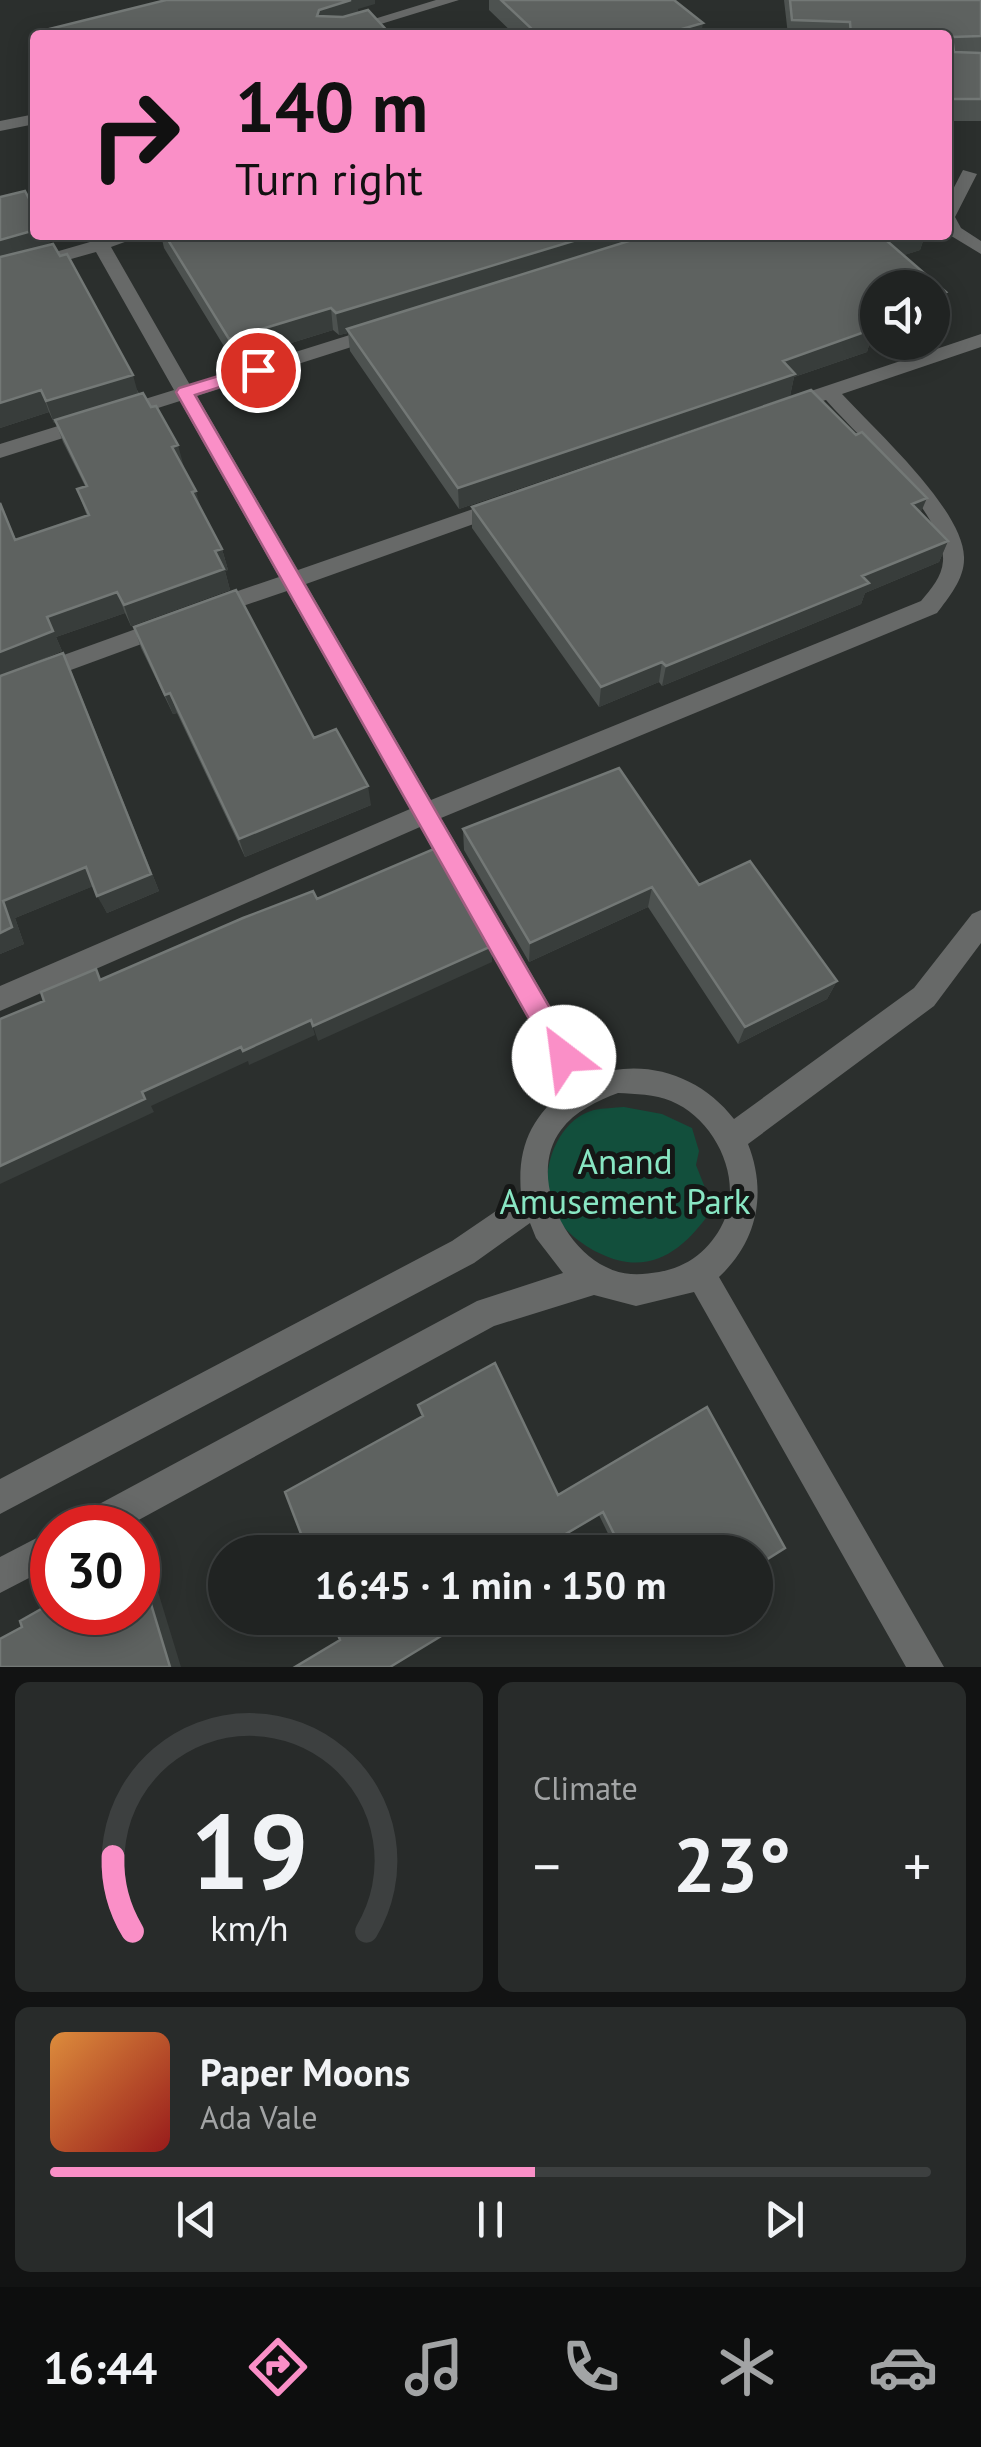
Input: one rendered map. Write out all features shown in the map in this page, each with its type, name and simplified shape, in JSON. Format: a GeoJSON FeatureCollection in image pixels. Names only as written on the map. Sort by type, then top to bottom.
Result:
{"type":"FeatureCollection","features":[{"type":"Feature","properties":{"kind":"street"},"geometry":{"type":"LineString","coordinates":[[347,30],[452,0]]}},
{"type":"Feature","properties":{"kind":"street"},"geometry":{"type":"LineString","coordinates":[[0,126],[30,123]]}},
{"type":"Feature","properties":{"kind":"street"},"geometry":{"type":"LineString","coordinates":[[952,212],[975,176]]}},
{"type":"Feature","properties":{"kind":"street"},"geometry":{"type":"LineString","coordinates":[[952,227],[981,250]]}},
{"type":"Feature","properties":{"kind":"street"},"geometry":{"type":"LineString","coordinates":[[0,274],[98,240],[584,1091]]}},
{"type":"Feature","properties":{"kind":"street"},"geometry":{"type":"LineString","coordinates":[[0,452],[392,328]]}},
{"type":"Feature","properties":{"kind":"street"},"geometry":{"type":"LineString","coordinates":[[792,405],[981,340]]}},
{"type":"Feature","properties":{"kind":"street"},"geometry":{"type":"LineString","coordinates":[[0,999],[426,814],[929,607],[949,580],[954,553],[938,514],[829,392]]}},
{"type":"Feature","properties":{"kind":"street"},"geometry":{"type":"LineString","coordinates":[[0,687],[532,496]]}},
{"type":"Feature","properties":{"kind":"street"},"geometry":{"type":"LineString","coordinates":[[732,1139],[924,997],[981,922]]}},
{"type":"Feature","properties":{"kind":"street"},"geometry":{"type":"LineString","coordinates":[[618,1080],[656,1082],[687,1094],[708,1109],[732,1139],[744,1172],[742,1217],[726,1250],[700,1275],[664,1290],[633,1290],[595,1279],[569,1260],[547,1232],[535,1202],[533,1167],[544,1132],[562,1108],[584,1091],[618,1080]]}},
{"type":"Feature","properties":{"kind":"street"},"geometry":{"type":"LineString","coordinates":[[0,1496],[463,1252],[535,1202]]}},
{"type":"Feature","properties":{"kind":"street"},"geometry":{"type":"LineString","coordinates":[[700,1275],[926,1667]]}},
{"type":"Feature","properties":{"kind":"street"},"geometry":{"type":"LineString","coordinates":[[131,1505],[488,1312],[595,1279]]}},
{"type":"Feature","properties":{"kind":"street"},"geometry":{"type":"LineString","coordinates":[[0,1576],[30,1559]]}},
{"type":"Feature","properties":{"kind":"green space","name":"Anand Amusement Park"},"geometry":{"type":"Polygon","coordinates":[[[624,1107],[662,1114],[692,1128],[699,1151],[696,1165],[713,1208],[677,1248],[664,1256],[634,1263],[599,1253],[574,1236],[554,1213],[547,1184],[553,1152],[569,1125],[594,1110],[624,1107]]]}},
{"type":"Feature","properties":{"kind":"building"},"geometry":{"type":"Polygon","coordinates":[[[166,0],[351,0],[319,10],[317,16],[343,17],[368,10],[386,30],[45,30],[166,0]]]}},
{"type":"Feature","properties":{"kind":"building"},"geometry":{"type":"Polygon","coordinates":[[[501,0],[674,0],[703,23],[678,30],[533,30],[501,0]]]}},
{"type":"Feature","properties":{"kind":"building"},"geometry":{"type":"Polygon","coordinates":[[[790,0],[981,0],[981,36],[952,37],[952,30],[851,30],[850,22],[792,20],[790,0]]]}},
{"type":"Feature","properties":{"kind":"building"},"geometry":{"type":"Polygon","coordinates":[[[952,37],[954,52],[981,53],[981,99],[952,99],[952,37]]]}},
{"type":"Feature","properties":{"kind":"building"},"geometry":{"type":"Polygon","coordinates":[[[25,191],[30,200],[30,231],[0,240],[0,197],[25,191]]]}},
{"type":"Feature","properties":{"kind":"building"},"geometry":{"type":"Polygon","coordinates":[[[168,240],[577,240],[336,313],[331,308],[229,339],[168,240]]]}},
{"type":"Feature","properties":{"kind":"building"},"geometry":{"type":"Polygon","coordinates":[[[632,240],[890,240],[887,241],[921,270],[860,270],[860,334],[783,361],[795,374],[458,488],[347,329],[632,240]]]}},
{"type":"Feature","properties":{"kind":"building"},"geometry":{"type":"Polygon","coordinates":[[[53,244],[60,256],[67,254],[133,375],[46,401],[41,390],[0,403],[0,257],[53,244]]]}},
{"type":"Feature","properties":{"kind":"building"},"geometry":{"type":"Polygon","coordinates":[[[811,390],[856,435],[862,432],[927,498],[912,504],[948,541],[862,576],[869,583],[666,666],[662,662],[601,687],[472,507],[811,390]]]}},
{"type":"Feature","properties":{"kind":"building"},"geometry":{"type":"Polygon","coordinates":[[[143,393],[151,407],[156,406],[178,445],[172,447],[222,549],[215,551],[224,569],[124,605],[117,592],[47,617],[53,631],[0,652],[0,503],[15,540],[89,515],[77,489],[87,486],[55,420],[143,393]]]}},
{"type":"Feature","properties":{"kind":"building"},"geometry":{"type":"Polygon","coordinates":[[[236,590],[314,738],[336,729],[368,786],[239,839],[134,627],[236,590]]]}},
{"type":"Feature","properties":{"kind":"building"},"geometry":{"type":"Polygon","coordinates":[[[63,653],[151,874],[97,896],[86,867],[3,901],[12,927],[0,933],[0,676],[63,653]]]}},
{"type":"Feature","properties":{"kind":"building"},"geometry":{"type":"Polygon","coordinates":[[[619,768],[699,885],[750,861],[837,981],[745,1027],[652,887],[530,943],[463,829],[619,768]]]}},
{"type":"Feature","properties":{"kind":"building"},"geometry":{"type":"Polygon","coordinates":[[[436,848],[492,946],[313,1026],[311,1020],[243,1051],[241,1047],[142,1092],[145,1099],[0,1166],[0,1019],[44,1001],[41,992],[96,969],[100,980],[243,918],[313,891],[317,899],[436,848]]]}},
{"type":"Feature","properties":{"kind":"building"},"geometry":{"type":"Polygon","coordinates":[[[495,1363],[558,1495],[707,1407],[785,1548],[773,1556],[773,1535],[614,1535],[603,1512],[564,1535],[301,1535],[285,1492],[423,1416],[418,1405],[495,1363]]]}},
{"type":"Feature","properties":{"kind":"building"},"geometry":{"type":"Polygon","coordinates":[[[30,1615],[30,1635],[160,1634],[170,1667],[0,1667],[0,1639],[22,1627],[20,1621],[30,1615]]]}},
{"type":"Feature","properties":{"kind":"building"},"geometry":{"type":"Polygon","coordinates":[[[338,1635],[443,1635],[390,1667],[295,1667],[340,1640],[338,1635]]]}},
{"type":"Feature","properties":{"kind":"route"},"geometry":{"type":"LineString","coordinates":[[258,370],[185,392],[564,1057]]}}]}
